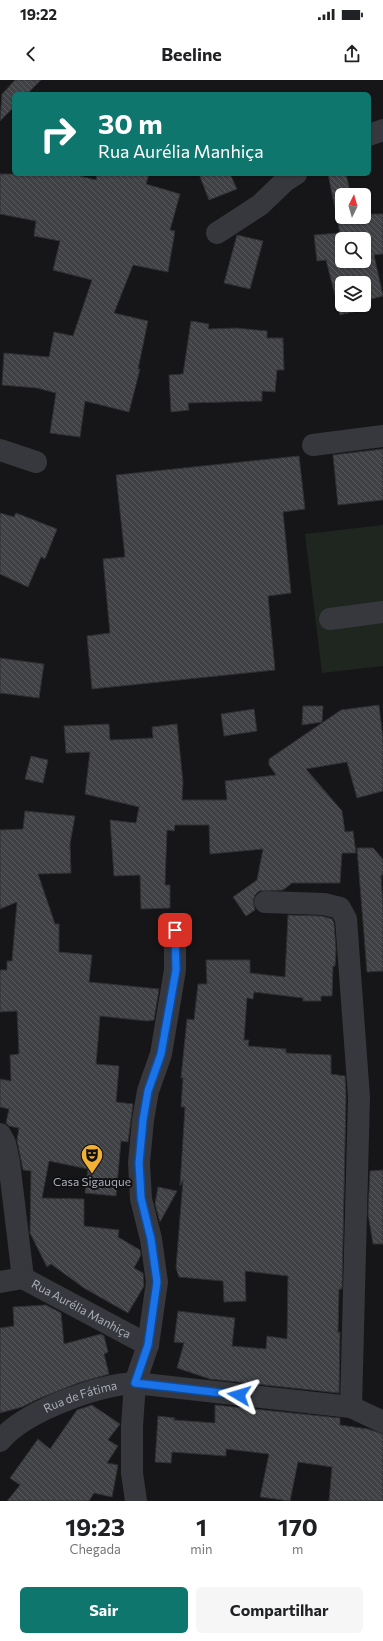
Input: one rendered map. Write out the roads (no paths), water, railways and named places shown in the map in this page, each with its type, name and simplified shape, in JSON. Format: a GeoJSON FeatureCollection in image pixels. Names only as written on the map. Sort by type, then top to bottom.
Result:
{"type":"FeatureCollection","features":[{"type":"Feature","properties":{"kind":"street"},"geometry":{"type":"LineString","coordinates":[[371,134],[383,130]]}},
{"type":"Feature","properties":{"kind":"street"},"geometry":{"type":"LineString","coordinates":[[217,233],[260,206],[293,176]]}},
{"type":"Feature","properties":{"kind":"street"},"geometry":{"type":"LineString","coordinates":[[313,446],[383,436]]}},
{"type":"Feature","properties":{"kind":"street"},"geometry":{"type":"LineString","coordinates":[[0,450],[36,462]]}},
{"type":"Feature","properties":{"kind":"street"},"geometry":{"type":"LineString","coordinates":[[330,619],[383,612]]}},
{"type":"Feature","properties":{"kind":"street"},"geometry":{"type":"LineString","coordinates":[[264,902],[324,904],[340,908],[346,919],[359,1097],[351,1407]]}},
{"type":"Feature","properties":{"kind":"street"},"geometry":{"type":"LineString","coordinates":[[136,1501],[132,1473],[132,1426],[135,1383],[148,1345],[157,1282],[151,1239],[141,1198],[139,1163],[143,1120],[148,1091],[161,1054],[176,970],[175,930]]}},
{"type":"Feature","properties":{"kind":"street","name":"Rua Aurélia Manhiça"},"geometry":{"type":"LineString","coordinates":[[0,1134],[5,1143],[9,1162],[23,1278],[148,1345]]}},
{"type":"Feature","properties":{"kind":"street"},"geometry":{"type":"LineString","coordinates":[[0,1282],[23,1278]]}},
{"type":"Feature","properties":{"kind":"street","name":"Rua de Fátima"},"geometry":{"type":"LineString","coordinates":[[3,1433],[60,1402],[123,1384],[135,1383],[351,1407],[383,1422]]}},
{"type":"Feature","properties":{"kind":"place","name":"Casa Sigauque"},"geometry":{"type":"Point","coordinates":[92,1174]}}]}
